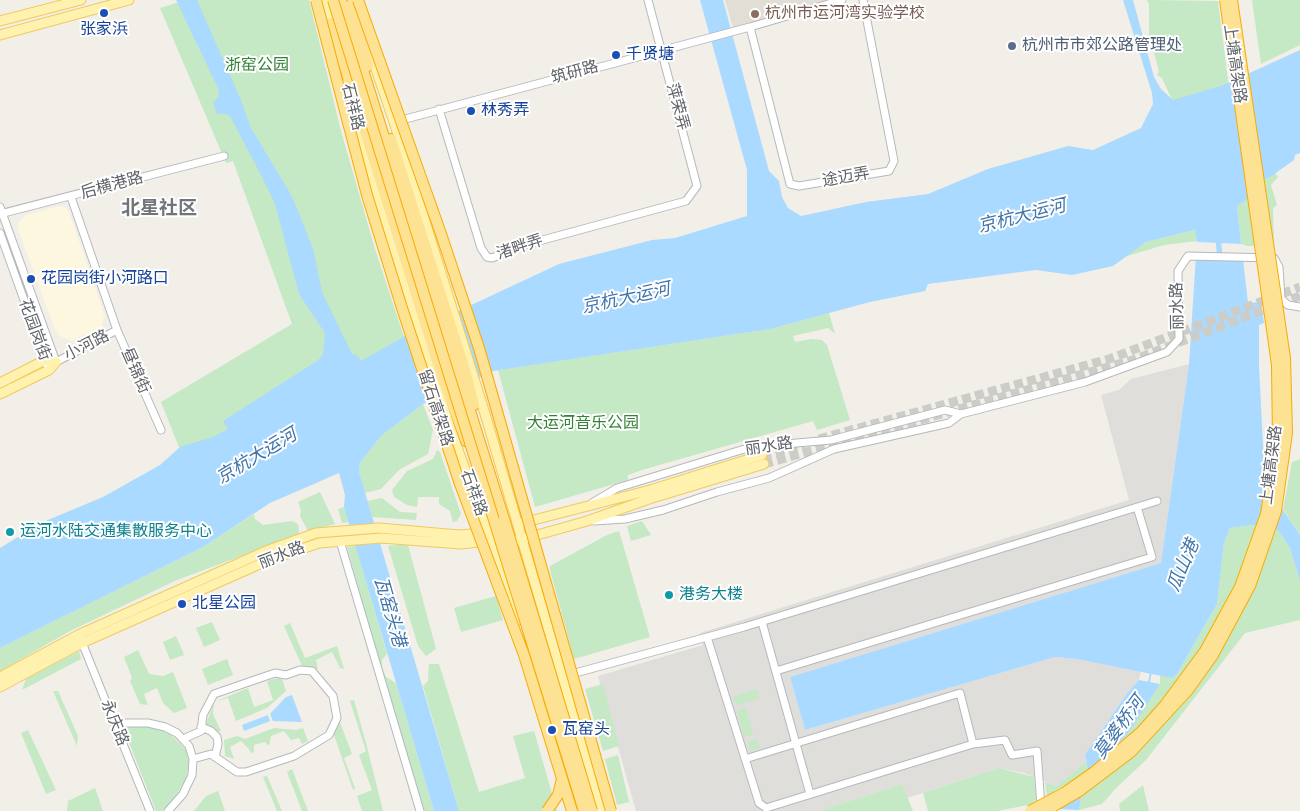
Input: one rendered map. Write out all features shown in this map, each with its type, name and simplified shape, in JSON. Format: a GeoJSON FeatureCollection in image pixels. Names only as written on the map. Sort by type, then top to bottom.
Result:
{"type":"FeatureCollection","features":[{"type":"Feature","properties":{"kind":"highway","name":"留石高架路"},"geometry":{"type":"LineString","coordinates":[[316,0],[366,195],[458,477],[514,626],[572,811]]}},
{"type":"Feature","properties":{"kind":"highway","name":"留石高架路"},"geometry":{"type":"LineString","coordinates":[[333,0],[556,719],[588,810]]}},
{"type":"Feature","properties":{"kind":"highway","name":"留石高架路"},"geometry":{"type":"LineString","coordinates":[[341,0],[491,476],[588,810]]}},
{"type":"Feature","properties":{"kind":"highway","name":"上塘高架路"},"geometry":{"type":"LineString","coordinates":[[1030,811],[1094,772],[1141,732],[1165,705],[1205,652],[1240,587],[1266,514],[1278,439],[1277,365],[1224,0]]}},
{"type":"Feature","properties":{"kind":"highway","name":"上塘高架路"},"geometry":{"type":"LineString","coordinates":[[1045,811],[1078,792],[1131,752],[1188,690],[1213,655],[1250,586],[1276,511],[1288,432],[1285,358],[1232,0]]}},
{"type":"Feature","properties":{"kind":"highway"},"geometry":{"type":"LineString","coordinates":[[354,1],[370,74],[465,370],[491,476]]}},
{"type":"Feature","properties":{"kind":"highway"},"geometry":{"type":"LineString","coordinates":[[354,1],[440,231],[479,348],[611,811]]}},
{"type":"Feature","properties":{"kind":"highway"},"geometry":{"type":"LineString","coordinates":[[331,24],[440,374],[477,468]]}},
{"type":"Feature","properties":{"kind":"highway"},"geometry":{"type":"LineString","coordinates":[[547,811],[558,795],[563,773],[562,744],[556,719]]}},
{"type":"Feature","properties":{"kind":"main road"},"geometry":{"type":"LineString","coordinates":[[0,21],[81,0]]}},
{"type":"Feature","properties":{"kind":"main road"},"geometry":{"type":"LineString","coordinates":[[0,34],[129,0]]}},
{"type":"Feature","properties":{"kind":"main road","name":"石祥路"},"geometry":{"type":"LineString","coordinates":[[324,0],[356,128],[445,412],[588,810]]}},
{"type":"Feature","properties":{"kind":"main road","name":"石祥路"},"geometry":{"type":"LineString","coordinates":[[354,1],[451,304],[602,811]]}},
{"type":"Feature","properties":{"kind":"main road","name":"小河路"},"geometry":{"type":"LineString","coordinates":[[0,383],[45,360],[56,362]]}},
{"type":"Feature","properties":{"kind":"main road","name":"小河路"},"geometry":{"type":"LineString","coordinates":[[0,394],[49,370],[56,362]]}},
{"type":"Feature","properties":{"kind":"main road","name":"丽水路"},"geometry":{"type":"LineString","coordinates":[[0,676],[266,551],[316,533],[379,528],[489,537],[522,542],[763,460],[517,524],[489,537],[462,544],[382,538],[319,542],[269,560],[81,639],[0,687]]}},
{"type":"Feature","properties":{"kind":"street","name":"萍荣弄"},"geometry":{"type":"LineString","coordinates":[[648,0],[697,186]]}},
{"type":"Feature","properties":{"kind":"street","name":"筑研路"},"geometry":{"type":"LineString","coordinates":[[394,122],[750,27],[842,0]]}},
{"type":"Feature","properties":{"kind":"street","name":"途迈弄"},"geometry":{"type":"LineString","coordinates":[[750,27],[790,184],[800,186],[889,171],[894,161],[863,0]]}},
{"type":"Feature","properties":{"kind":"street","name":"渚畔弄"},"geometry":{"type":"LineString","coordinates":[[439,109],[481,248],[487,257],[492,258],[528,244],[681,203],[691,197],[697,186]]}},
{"type":"Feature","properties":{"kind":"street","name":"后横港路"},"geometry":{"type":"LineString","coordinates":[[1,212],[71,197],[224,156]]}},
{"type":"Feature","properties":{"kind":"street","name":"昼锦街"},"geometry":{"type":"LineString","coordinates":[[71,197],[117,330],[161,430]]}},
{"type":"Feature","properties":{"kind":"street","name":"花园岗街"},"geometry":{"type":"LineString","coordinates":[[1,212],[56,362]]}},
{"type":"Feature","properties":{"kind":"street","name":"花园岗街"},"geometry":{"type":"LineString","coordinates":[[0,233],[49,370]]}},
{"type":"Feature","properties":{"kind":"street","name":"丽水路"},"geometry":{"type":"LineString","coordinates":[[587,521],[625,519],[663,510],[717,492],[769,478],[834,449],[949,422],[961,414],[1066,387],[1167,352],[1179,339],[1178,271],[1188,256],[1274,258],[1278,267],[1281,299],[1288,305],[1300,307]]}},
{"type":"Feature","properties":{"kind":"street","name":"小河路"},"geometry":{"type":"LineString","coordinates":[[56,362],[117,330]]}},
{"type":"Feature","properties":{"kind":"street","name":"丽水路"},"geometry":{"type":"LineString","coordinates":[[583,507],[617,488],[751,447],[831,440],[945,410],[961,414]]}},
{"type":"Feature","properties":{"kind":"street"},"geometry":{"type":"LineString","coordinates":[[562,677],[762,622],[1157,501]]}},
{"type":"Feature","properties":{"kind":"street"},"geometry":{"type":"LineString","coordinates":[[776,671],[1152,557],[1137,507]]}},
{"type":"Feature","properties":{"kind":"street"},"geometry":{"type":"LineString","coordinates":[[340,541],[420,811]]}},
{"type":"Feature","properties":{"kind":"street"},"geometry":{"type":"LineString","coordinates":[[762,622],[810,794]]}},
{"type":"Feature","properties":{"kind":"street"},"geometry":{"type":"LineString","coordinates":[[707,637],[759,803],[766,808],[973,744],[1005,740],[1012,756],[1037,751],[1041,811]]}},
{"type":"Feature","properties":{"kind":"street","name":"永庆路"},"geometry":{"type":"LineString","coordinates":[[81,639],[150,811]]}},
{"type":"Feature","properties":{"kind":"street"},"geometry":{"type":"LineString","coordinates":[[183,739],[200,731],[207,704],[214,694],[275,673],[286,675],[300,670],[312,672],[333,696],[337,718],[329,735],[294,756],[246,772],[237,772],[211,754],[193,759]]}},
{"type":"Feature","properties":{"kind":"street"},"geometry":{"type":"LineString","coordinates":[[745,759],[960,694],[973,744]]}},
{"type":"Feature","properties":{"kind":"street"},"geometry":{"type":"LineString","coordinates":[[114,723],[148,723],[165,727],[183,739],[192,752],[190,783],[168,811]]}},
{"type":"Feature","properties":{"kind":"street"},"geometry":{"type":"LineString","coordinates":[[201,727],[211,731],[217,738],[218,744],[215,757]]}},
{"type":"Feature","properties":{"kind":"shaded area","name":"杭州市运河湾实验学校"},"geometry":{"type":"Polygon","coordinates":[[[725,0],[829,0],[733,28],[725,0]]]}},
{"type":"Feature","properties":{"kind":"shaded area"},"geometry":{"type":"Polygon","coordinates":[[[60,206],[66,208],[69,212],[104,314],[102,327],[71,341],[60,336],[55,330],[18,228],[19,222],[26,215],[60,206]]]}},
{"type":"Feature","properties":{"kind":"shaded area","name":"瓜山港"},"geometry":{"type":"Polygon","coordinates":[[[1189,364],[1161,563],[790,677],[805,730],[1055,657],[1077,659],[1141,671],[1139,680],[1128,692],[1085,755],[1086,761],[1057,786],[1024,773],[999,768],[907,798],[902,784],[818,811],[636,811],[598,676],[703,645],[700,633],[1129,500],[1101,395],[1119,390],[1131,379],[1189,364]]]}},
{"type":"Feature","properties":{"kind":"green space","name":"浙窑公园"},"geometry":{"type":"Polygon","coordinates":[[[186,0],[309,0],[341,131],[375,249],[408,349],[190,475],[161,402],[292,324],[233,161],[226,163],[160,8],[186,0]]]}},
{"type":"Feature","properties":{"kind":"green space"},"geometry":{"type":"Polygon","coordinates":[[[1147,0],[1218,1],[1229,88],[1178,113],[1162,78],[1157,75],[1159,71],[1149,35],[1149,5],[1147,0]]]}},
{"type":"Feature","properties":{"kind":"green space"},"geometry":{"type":"Polygon","coordinates":[[[1252,0],[1300,0],[1300,45],[1261,64],[1252,0]]]}},
{"type":"Feature","properties":{"kind":"green space"},"geometry":{"type":"Polygon","coordinates":[[[1275,173],[1278,177],[1271,185],[1277,205],[1273,208],[1274,246],[1248,246],[1241,244],[1237,206],[1255,193],[1254,183],[1275,173]]]}},
{"type":"Feature","properties":{"kind":"green space"},"geometry":{"type":"Polygon","coordinates":[[[1196,230],[1197,241],[1164,245],[1124,257],[1146,242],[1196,230]]]}},
{"type":"Feature","properties":{"kind":"green space","name":"大运河音乐公园"},"geometry":{"type":"Polygon","coordinates":[[[829,313],[835,334],[828,328],[793,336],[795,342],[812,339],[822,340],[827,345],[850,420],[817,430],[813,421],[642,470],[628,475],[628,480],[535,507],[498,370],[770,329],[829,313]]]}},
{"type":"Feature","properties":{"kind":"green space"},"geometry":{"type":"Polygon","coordinates":[[[423,404],[433,430],[428,454],[399,470],[381,489],[365,493],[359,472],[360,463],[381,436],[423,404]]]}},
{"type":"Feature","properties":{"kind":"green space"},"geometry":{"type":"Polygon","coordinates":[[[437,450],[440,452],[461,514],[457,521],[453,522],[450,511],[439,504],[439,497],[418,497],[417,507],[407,505],[394,497],[392,490],[407,471],[433,459],[437,450]]]}},
{"type":"Feature","properties":{"kind":"green space"},"geometry":{"type":"Polygon","coordinates":[[[1300,459],[1300,535],[1283,509],[1292,462],[1300,459]]]}},
{"type":"Feature","properties":{"kind":"green space"},"geometry":{"type":"Polygon","coordinates":[[[320,492],[335,524],[308,531],[300,516],[301,510],[298,502],[320,492]]]}},
{"type":"Feature","properties":{"kind":"green space"},"geometry":{"type":"Polygon","coordinates":[[[382,498],[400,512],[417,513],[416,520],[372,517],[368,501],[382,498]]]}},
{"type":"Feature","properties":{"kind":"green space"},"geometry":{"type":"Polygon","coordinates":[[[344,507],[349,522],[342,523],[338,509],[344,507]]]}},
{"type":"Feature","properties":{"kind":"green space"},"geometry":{"type":"Polygon","coordinates":[[[254,514],[255,519],[263,525],[292,521],[298,524],[299,532],[295,536],[177,580],[70,631],[0,671],[0,648],[203,547],[254,514]]]}},
{"type":"Feature","properties":{"kind":"green space"},"geometry":{"type":"Polygon","coordinates":[[[642,521],[651,535],[631,541],[627,526],[642,521]]]}},
{"type":"Feature","properties":{"kind":"green space"},"geometry":{"type":"Polygon","coordinates":[[[1252,525],[1278,530],[1290,548],[1300,581],[1300,620],[1245,633],[1146,760],[1102,804],[1079,810],[1081,797],[1160,684],[1160,675],[1172,678],[1177,674],[1217,604],[1224,543],[1230,528],[1252,525]]]}},
{"type":"Feature","properties":{"kind":"green space"},"geometry":{"type":"Polygon","coordinates":[[[619,531],[650,637],[574,659],[550,566],[607,535],[619,531]]]}},
{"type":"Feature","properties":{"kind":"green space"},"geometry":{"type":"Polygon","coordinates":[[[408,545],[436,649],[426,656],[418,646],[388,546],[408,545]]]}},
{"type":"Feature","properties":{"kind":"green space"},"geometry":{"type":"Polygon","coordinates":[[[356,546],[387,654],[382,660],[382,667],[386,677],[396,683],[434,811],[423,811],[386,686],[347,547],[356,546]]]}},
{"type":"Feature","properties":{"kind":"green space"},"geometry":{"type":"Polygon","coordinates":[[[496,596],[503,620],[461,632],[454,608],[496,596]]]}},
{"type":"Feature","properties":{"kind":"green space"},"geometry":{"type":"Polygon","coordinates":[[[212,622],[220,640],[204,647],[196,628],[212,622]]]}},
{"type":"Feature","properties":{"kind":"green space"},"geometry":{"type":"Polygon","coordinates":[[[290,623],[305,658],[337,646],[344,669],[340,668],[332,652],[316,660],[318,669],[302,666],[284,626],[290,623]]]}},
{"type":"Feature","properties":{"kind":"green space"},"geometry":{"type":"Polygon","coordinates":[[[176,636],[184,655],[170,660],[163,642],[176,636]]]}},
{"type":"Feature","properties":{"kind":"green space"},"geometry":{"type":"Polygon","coordinates":[[[138,650],[149,674],[163,676],[173,672],[187,708],[174,713],[163,703],[157,688],[144,694],[148,705],[140,704],[130,681],[132,678],[124,657],[138,650]]]}},
{"type":"Feature","properties":{"kind":"green space"},"geometry":{"type":"Polygon","coordinates":[[[79,651],[81,659],[22,690],[26,679],[79,651]]]}},
{"type":"Feature","properties":{"kind":"green space"},"geometry":{"type":"Polygon","coordinates":[[[227,659],[233,675],[208,685],[202,669],[227,659]]]}},
{"type":"Feature","properties":{"kind":"green space"},"geometry":{"type":"Polygon","coordinates":[[[429,664],[439,664],[479,792],[525,778],[513,736],[534,731],[557,811],[459,811],[423,686],[428,681],[429,664]]]}},
{"type":"Feature","properties":{"kind":"green space"},"geometry":{"type":"Polygon","coordinates":[[[278,678],[282,679],[286,691],[267,708],[236,721],[228,698],[217,701],[248,688],[254,707],[273,700],[267,681],[278,678]]]}},
{"type":"Feature","properties":{"kind":"green space"},"geometry":{"type":"Polygon","coordinates":[[[603,684],[619,746],[603,751],[585,689],[603,684]]]}},
{"type":"Feature","properties":{"kind":"green space"},"geometry":{"type":"Polygon","coordinates":[[[757,689],[759,699],[736,705],[733,697],[757,689]]]}},
{"type":"Feature","properties":{"kind":"green space"},"geometry":{"type":"Polygon","coordinates":[[[53,691],[58,691],[78,736],[77,746],[53,691]]]}},
{"type":"Feature","properties":{"kind":"green space"},"geometry":{"type":"Polygon","coordinates":[[[354,700],[383,811],[362,811],[357,796],[372,790],[359,755],[366,751],[350,701],[354,700]]]}},
{"type":"Feature","properties":{"kind":"green space"},"geometry":{"type":"Polygon","coordinates":[[[214,703],[213,714],[221,731],[218,732],[206,724],[214,703]]]}},
{"type":"Feature","properties":{"kind":"green space"},"geometry":{"type":"Polygon","coordinates":[[[746,707],[753,734],[744,737],[737,710],[746,707]]]}},
{"type":"Feature","properties":{"kind":"green space"},"geometry":{"type":"Polygon","coordinates":[[[339,720],[352,754],[344,758],[355,788],[353,790],[334,735],[339,720]]]}},
{"type":"Feature","properties":{"kind":"green space"},"geometry":{"type":"Polygon","coordinates":[[[123,727],[151,727],[170,734],[186,750],[189,764],[186,779],[175,797],[162,811],[156,811],[123,727]]]}},
{"type":"Feature","properties":{"kind":"green space"},"geometry":{"type":"Polygon","coordinates":[[[274,728],[296,730],[303,728],[308,741],[302,744],[299,738],[291,740],[284,731],[271,736],[269,746],[265,742],[254,745],[254,752],[251,753],[241,741],[230,747],[234,759],[225,756],[224,740],[237,736],[245,739],[274,728]]]}},
{"type":"Feature","properties":{"kind":"green space"},"geometry":{"type":"Polygon","coordinates":[[[28,730],[56,790],[46,794],[21,733],[28,730]]]}},
{"type":"Feature","properties":{"kind":"green space"},"geometry":{"type":"Polygon","coordinates":[[[757,739],[760,748],[750,751],[748,742],[757,739]]]}},
{"type":"Feature","properties":{"kind":"green space"},"geometry":{"type":"Polygon","coordinates":[[[618,755],[629,802],[617,805],[605,759],[618,755]]]}},
{"type":"Feature","properties":{"kind":"green space"},"geometry":{"type":"Polygon","coordinates":[[[1086,761],[1088,770],[1047,796],[1045,782],[1057,786],[1086,761]]]}},
{"type":"Feature","properties":{"kind":"green space"},"geometry":{"type":"Polygon","coordinates":[[[999,768],[1034,777],[1036,799],[1033,804],[997,811],[928,811],[923,793],[999,768]]]}},
{"type":"Feature","properties":{"kind":"green space"},"geometry":{"type":"Polygon","coordinates":[[[292,769],[308,811],[302,811],[287,772],[292,769]]]}},
{"type":"Feature","properties":{"kind":"green space"},"geometry":{"type":"Polygon","coordinates":[[[267,776],[282,811],[277,811],[263,777],[267,776]]]}},
{"type":"Feature","properties":{"kind":"green space"},"geometry":{"type":"Polygon","coordinates":[[[902,784],[913,811],[818,811],[902,784]]]}},
{"type":"Feature","properties":{"kind":"green space"},"geometry":{"type":"Polygon","coordinates":[[[1143,785],[1149,811],[1120,811],[1119,804],[1143,785]]]}},
{"type":"Feature","properties":{"kind":"green space"},"geometry":{"type":"Polygon","coordinates":[[[95,788],[103,811],[67,811],[68,801],[95,788]]]}},
{"type":"Feature","properties":{"kind":"green space"},"geometry":{"type":"Polygon","coordinates":[[[218,791],[225,811],[194,811],[206,796],[218,791]]]}},
{"type":"Feature","properties":{"kind":"water"},"geometry":{"type":"Polygon","coordinates":[[[176,0],[197,0],[240,98],[251,128],[290,193],[301,218],[313,249],[322,292],[352,354],[358,356],[361,361],[405,336],[559,264],[652,240],[675,238],[747,216],[747,170],[700,0],[723,0],[769,171],[779,181],[782,197],[788,208],[801,216],[866,202],[928,194],[988,169],[1068,146],[1093,150],[1141,128],[1153,104],[1152,93],[1123,0],[1133,0],[1154,77],[1161,89],[1173,100],[1221,86],[1300,50],[1300,153],[1295,155],[1294,160],[1270,177],[1254,183],[1256,193],[1237,206],[1241,244],[1197,242],[1195,230],[1146,242],[1113,266],[1072,275],[1036,270],[928,284],[925,291],[870,302],[770,329],[493,371],[423,404],[381,436],[360,463],[359,472],[459,811],[434,811],[344,507],[345,495],[339,473],[270,503],[203,547],[0,648],[0,548],[43,522],[103,497],[160,465],[180,447],[213,437],[228,429],[223,421],[317,361],[323,355],[325,333],[299,294],[275,204],[230,116],[217,114],[213,103],[219,96],[218,88],[176,0]]]}},
{"type":"Feature","properties":{"kind":"water"},"geometry":{"type":"Polygon","coordinates":[[[1196,255],[1243,259],[1248,303],[1261,302],[1264,323],[1259,325],[1259,366],[1264,464],[1261,478],[1300,535],[1300,581],[1290,548],[1278,530],[1252,525],[1230,528],[1224,543],[1217,604],[1177,674],[1172,678],[1077,659],[1055,657],[805,730],[790,677],[1161,563],[1189,364],[1196,255]]]}},
{"type":"Feature","properties":{"kind":"water"},"geometry":{"type":"Polygon","coordinates":[[[1139,680],[1160,684],[1128,733],[1112,750],[1088,770],[1085,755],[1128,692],[1139,680]]]}},
{"type":"Feature","properties":{"kind":"water"},"geometry":{"type":"Polygon","coordinates":[[[292,695],[302,722],[273,721],[270,714],[286,697],[292,695]]]}},
{"type":"Feature","properties":{"kind":"water"},"geometry":{"type":"Polygon","coordinates":[[[268,715],[270,721],[244,731],[242,725],[268,715]]]}},
{"type":"Feature","properties":{"kind":"water"},"geometry":{"type":"Polygon","coordinates":[[[1081,797],[1079,810],[1059,809],[1073,801],[1081,797]]]}},
{"type":"Feature","properties":{"kind":"waterway","name":"瓜山港"},"geometry":{"type":"LineString","coordinates":[[1218,236],[1220,259]]}},
{"type":"Feature","properties":{"kind":"waterway","name":"莫婆桥河"},"geometry":{"type":"LineString","coordinates":[[1149,682],[1151,672]]}},
{"type":"Feature","properties":{"kind":"tunnel"},"geometry":{"type":"LineString","coordinates":[[819,439],[1109,359],[1300,287]]}},
{"type":"Feature","properties":{"kind":"tunnel"},"geometry":{"type":"LineString","coordinates":[[764,464],[1133,360],[1300,296]]}},
{"type":"Feature","properties":{"kind":"tunnel"},"geometry":{"type":"LineString","coordinates":[[762,455],[804,444]]}},
{"type":"Feature","properties":{"kind":"place","name":"张家浜"},"geometry":{"type":"Point","coordinates":[104,13]}},
{"type":"Feature","properties":{"kind":"place","name":"杭州市运河湾实验学校"},"geometry":{"type":"Point","coordinates":[755,14]}},
{"type":"Feature","properties":{"kind":"place","name":"杭州市市郊公路管理处"},"geometry":{"type":"Point","coordinates":[1012,46]}},
{"type":"Feature","properties":{"kind":"place","name":"千贤塘"},"geometry":{"type":"Point","coordinates":[616,55]}},
{"type":"Feature","properties":{"kind":"place","name":"林秀弄"},"geometry":{"type":"Point","coordinates":[471,111]}},
{"type":"Feature","properties":{"kind":"place","name":"花园岗街小河路口"},"geometry":{"type":"Point","coordinates":[31,279]}},
{"type":"Feature","properties":{"kind":"place","name":"运河水陆交通集散服务中心"},"geometry":{"type":"Point","coordinates":[10,532]}},
{"type":"Feature","properties":{"kind":"place","name":"港务大楼"},"geometry":{"type":"Point","coordinates":[669,595]}},
{"type":"Feature","properties":{"kind":"place","name":"北星公园"},"geometry":{"type":"Point","coordinates":[182,604]}},
{"type":"Feature","properties":{"kind":"place","name":"瓦窑头"},"geometry":{"type":"Point","coordinates":[552,730]}},
{"type":"Feature","properties":{"kind":"district","name":"北星社区"},"geometry":{"type":"Point","coordinates":[159,209]}},
{"type":"Feature","properties":{"kind":"water label","name":"京杭大运河"},"geometry":{"type":"Point","coordinates":[1022,217]}},
{"type":"Feature","properties":{"kind":"water label","name":"京杭大运河"},"geometry":{"type":"Point","coordinates":[626,299]}},
{"type":"Feature","properties":{"kind":"water label","name":"京杭大运河"},"geometry":{"type":"Point","coordinates":[257,457]}},
{"type":"Feature","properties":{"kind":"water label","name":"瓦窑头港"},"geometry":{"type":"Point","coordinates":[389,612]}}]}
